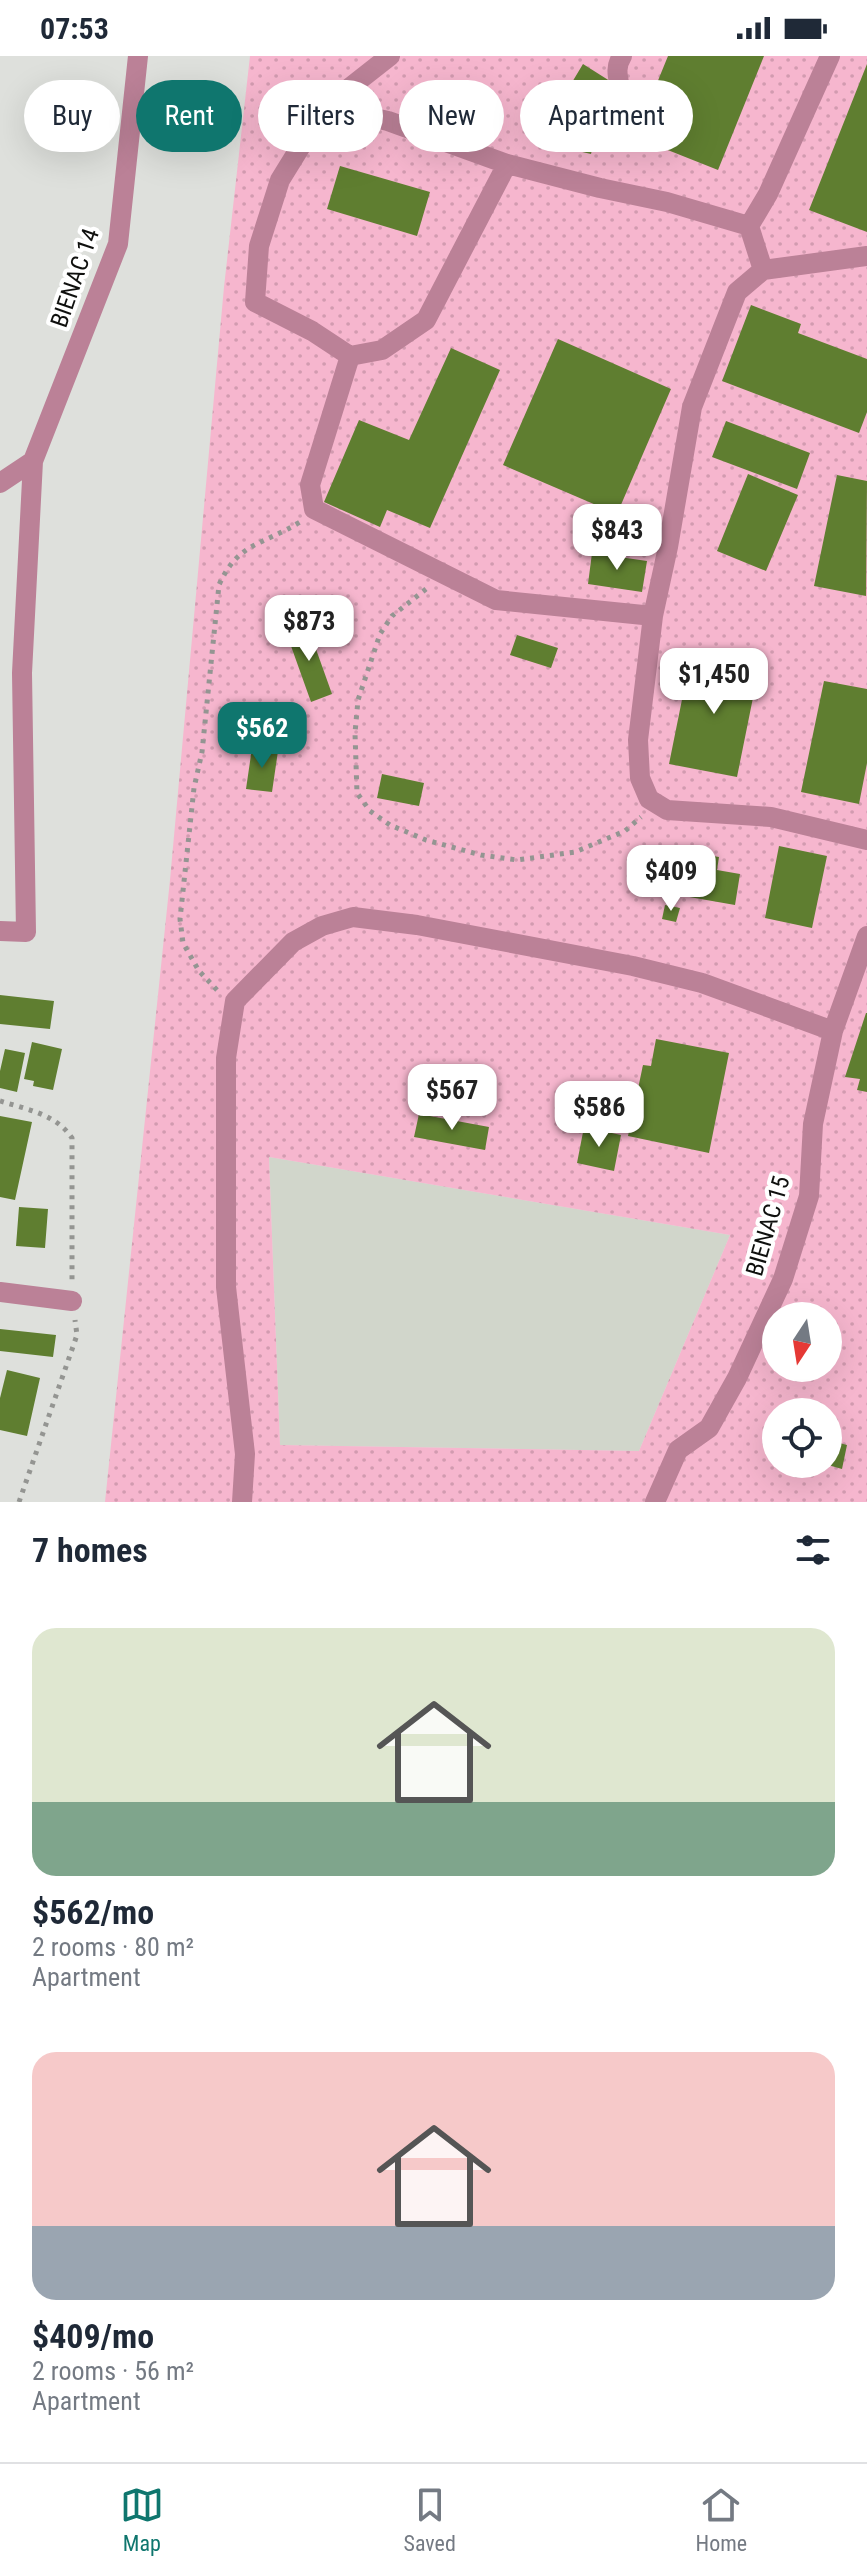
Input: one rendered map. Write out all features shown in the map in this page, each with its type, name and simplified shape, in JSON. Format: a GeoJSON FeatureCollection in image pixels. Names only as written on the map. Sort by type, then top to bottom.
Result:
{"type":"FeatureCollection","features":[{"type":"Feature","properties":{"kind":"street","name":"BIENAC 14"},"geometry":{"type":"LineString","coordinates":[[0,931],[26,932],[22,673],[33,461],[118,244],[138,56]]}},
{"type":"Feature","properties":{"kind":"street"},"geometry":{"type":"LineString","coordinates":[[359,80],[390,56]]}},
{"type":"Feature","properties":{"kind":"street"},"geometry":{"type":"LineString","coordinates":[[619,80],[617,63],[622,56]]}},
{"type":"Feature","properties":{"kind":"street"},"geometry":{"type":"LineString","coordinates":[[763,270],[749,226],[768,194],[830,56]]}},
{"type":"Feature","properties":{"kind":"street"},"geometry":{"type":"LineString","coordinates":[[383,120],[507,164],[667,202],[749,226]]}},
{"type":"Feature","properties":{"kind":"street"},"geometry":{"type":"LineString","coordinates":[[297,152],[280,180],[259,246],[255,302],[312,331],[350,356],[382,350],[426,320],[507,164]]}},
{"type":"Feature","properties":{"kind":"street"},"geometry":{"type":"LineString","coordinates":[[867,256],[763,270],[737,292],[692,407],[653,616],[638,740],[640,778],[649,799],[667,810],[771,817],[867,840]]}},
{"type":"Feature","properties":{"kind":"street"},"geometry":{"type":"LineString","coordinates":[[350,356],[310,485],[314,509],[496,600],[653,616]]}},
{"type":"Feature","properties":{"kind":"street"},"geometry":{"type":"LineString","coordinates":[[0,483],[33,461]]}},
{"type":"Feature","properties":{"kind":"street"},"geometry":{"type":"LineString","coordinates":[[242,1502],[245,1454],[226,1287],[226,1058],[235,1001],[293,942],[322,926],[353,917],[417,925],[647,969],[702,983],[833,1031]]}},
{"type":"Feature","properties":{"kind":"street","name":"BIENAC 15"},"geometry":{"type":"LineString","coordinates":[[655,1502],[678,1450],[709,1428],[716,1416],[783,1279],[809,1196],[813,1124],[833,1031],[867,936]]}},
{"type":"Feature","properties":{"kind":"street"},"geometry":{"type":"LineString","coordinates":[[0,1292],[72,1301]]}},
{"type":"Feature","properties":{"kind":"path"},"geometry":{"type":"LineString","coordinates":[[235,1001],[221,995],[199,971],[183,943],[180,919],[194,788],[202,752],[219,585],[228,564],[245,549],[287,530],[314,509]]}},
{"type":"Feature","properties":{"kind":"path"},"geometry":{"type":"LineString","coordinates":[[436,571],[427,588],[392,616],[380,634],[358,700],[355,733],[357,793],[370,811],[390,825],[426,840],[481,855],[517,860],[575,852],[625,831],[642,816],[667,810]]}},
{"type":"Feature","properties":{"kind":"shaded area"},"geometry":{"type":"Polygon","coordinates":[[[250,56],[867,56],[867,1502],[105,1502],[170,880],[224,287],[239,152],[242,152],[250,56]],[[269,1157],[280,1445],[639,1451],[730,1235],[269,1157]]]}},
{"type":"Feature","properties":{"kind":"shaded area"},"geometry":{"type":"Polygon","coordinates":[[[269,1157],[730,1235],[639,1451],[280,1445],[269,1157]]]}},
{"type":"Feature","properties":{"kind":"building"},"geometry":{"type":"Polygon","coordinates":[[[668,56],[764,56],[718,170],[673,152],[693,152],[693,80],[658,80],[668,56]]]}},
{"type":"Feature","properties":{"kind":"building"},"geometry":{"type":"Polygon","coordinates":[[[583,64],[608,80],[573,80],[583,64]]]}},
{"type":"Feature","properties":{"kind":"building"},"geometry":{"type":"Polygon","coordinates":[[[867,64],[867,232],[809,210],[867,64]]]}},
{"type":"Feature","properties":{"kind":"building"},"geometry":{"type":"Polygon","coordinates":[[[340,166],[430,192],[417,236],[327,209],[340,166]]]}},
{"type":"Feature","properties":{"kind":"building"},"geometry":{"type":"Polygon","coordinates":[[[751,305],[801,324],[798,333],[867,359],[867,412],[859,433],[722,381],[751,305]]]}},
{"type":"Feature","properties":{"kind":"building"},"geometry":{"type":"Polygon","coordinates":[[[558,339],[671,389],[617,514],[503,465],[558,339]]]}},
{"type":"Feature","properties":{"kind":"building"},"geometry":{"type":"Polygon","coordinates":[[[451,348],[500,370],[430,528],[387,510],[380,527],[324,502],[359,420],[409,440],[451,348]]]}},
{"type":"Feature","properties":{"kind":"building"},"geometry":{"type":"Polygon","coordinates":[[[726,421],[810,453],[797,489],[712,457],[726,421]]]}},
{"type":"Feature","properties":{"kind":"building"},"geometry":{"type":"Polygon","coordinates":[[[748,474],[798,495],[766,571],[717,551],[748,474]]]}},
{"type":"Feature","properties":{"kind":"building"},"geometry":{"type":"Polygon","coordinates":[[[837,475],[867,481],[866,596],[814,586],[837,475]]]}},
{"type":"Feature","properties":{"kind":"building"},"geometry":{"type":"Polygon","coordinates":[[[592,553],[647,561],[642,592],[588,584],[592,553]]]}},
{"type":"Feature","properties":{"kind":"building"},"geometry":{"type":"Polygon","coordinates":[[[307,624],[332,694],[311,702],[286,632],[307,624]]]}},
{"type":"Feature","properties":{"kind":"building"},"geometry":{"type":"Polygon","coordinates":[[[517,635],[558,648],[551,668],[510,655],[517,635]]]}},
{"type":"Feature","properties":{"kind":"building"},"geometry":{"type":"Polygon","coordinates":[[[691,655],[759,668],[737,777],[669,764],[691,655]]]}},
{"type":"Feature","properties":{"kind":"building"},"geometry":{"type":"Polygon","coordinates":[[[824,681],[867,689],[867,763],[859,804],[801,792],[824,681]]]}},
{"type":"Feature","properties":{"kind":"building"},"geometry":{"type":"Polygon","coordinates":[[[252,748],[278,751],[272,792],[246,789],[252,748]]]}},
{"type":"Feature","properties":{"kind":"building"},"geometry":{"type":"Polygon","coordinates":[[[382,774],[424,783],[419,806],[377,798],[382,774]]]}},
{"type":"Feature","properties":{"kind":"building"},"geometry":{"type":"Polygon","coordinates":[[[646,845],[719,857],[717,870],[740,874],[735,905],[638,888],[646,845]]]}},
{"type":"Feature","properties":{"kind":"building"},"geometry":{"type":"Polygon","coordinates":[[[779,846],[827,856],[812,928],[765,918],[779,846]]]}},
{"type":"Feature","properties":{"kind":"building"},"geometry":{"type":"Polygon","coordinates":[[[665,905],[680,908],[676,922],[662,919],[665,905]]]}},
{"type":"Feature","properties":{"kind":"building"},"geometry":{"type":"Polygon","coordinates":[[[0,995],[54,1001],[50,1029],[0,1024],[0,995]]]}},
{"type":"Feature","properties":{"kind":"building"},"geometry":{"type":"Polygon","coordinates":[[[866,1013],[867,1092],[857,1090],[860,1079],[845,1077],[866,1013]]]}},
{"type":"Feature","properties":{"kind":"building"},"geometry":{"type":"Polygon","coordinates":[[[656,1039],[729,1053],[709,1153],[628,1136],[643,1065],[651,1066],[656,1039]]]}},
{"type":"Feature","properties":{"kind":"building"},"geometry":{"type":"Polygon","coordinates":[[[32,1042],[62,1049],[53,1090],[33,1086],[34,1081],[24,1079],[32,1042]]]}},
{"type":"Feature","properties":{"kind":"building"},"geometry":{"type":"Polygon","coordinates":[[[5,1049],[25,1053],[17,1092],[0,1088],[5,1049]]]}},
{"type":"Feature","properties":{"kind":"building"},"geometry":{"type":"Polygon","coordinates":[[[419,1114],[489,1127],[485,1150],[414,1137],[419,1114]]]}},
{"type":"Feature","properties":{"kind":"building"},"geometry":{"type":"Polygon","coordinates":[[[0,1116],[32,1122],[15,1200],[0,1197],[0,1116]]]}},
{"type":"Feature","properties":{"kind":"building"},"geometry":{"type":"Polygon","coordinates":[[[584,1127],[621,1135],[614,1171],[577,1163],[584,1127]]]}},
{"type":"Feature","properties":{"kind":"building"},"geometry":{"type":"Polygon","coordinates":[[[19,1207],[48,1209],[45,1248],[16,1246],[19,1207]]]}},
{"type":"Feature","properties":{"kind":"building"},"geometry":{"type":"Polygon","coordinates":[[[0,1329],[56,1335],[53,1357],[0,1351],[0,1329]]]}},
{"type":"Feature","properties":{"kind":"building"},"geometry":{"type":"Polygon","coordinates":[[[7,1370],[40,1378],[27,1436],[0,1430],[0,1398],[7,1370]]]}},
{"type":"Feature","properties":{"kind":"building"},"geometry":{"type":"Polygon","coordinates":[[[842,1444],[847,1445],[842,1469],[842,1444]]]}}]}
